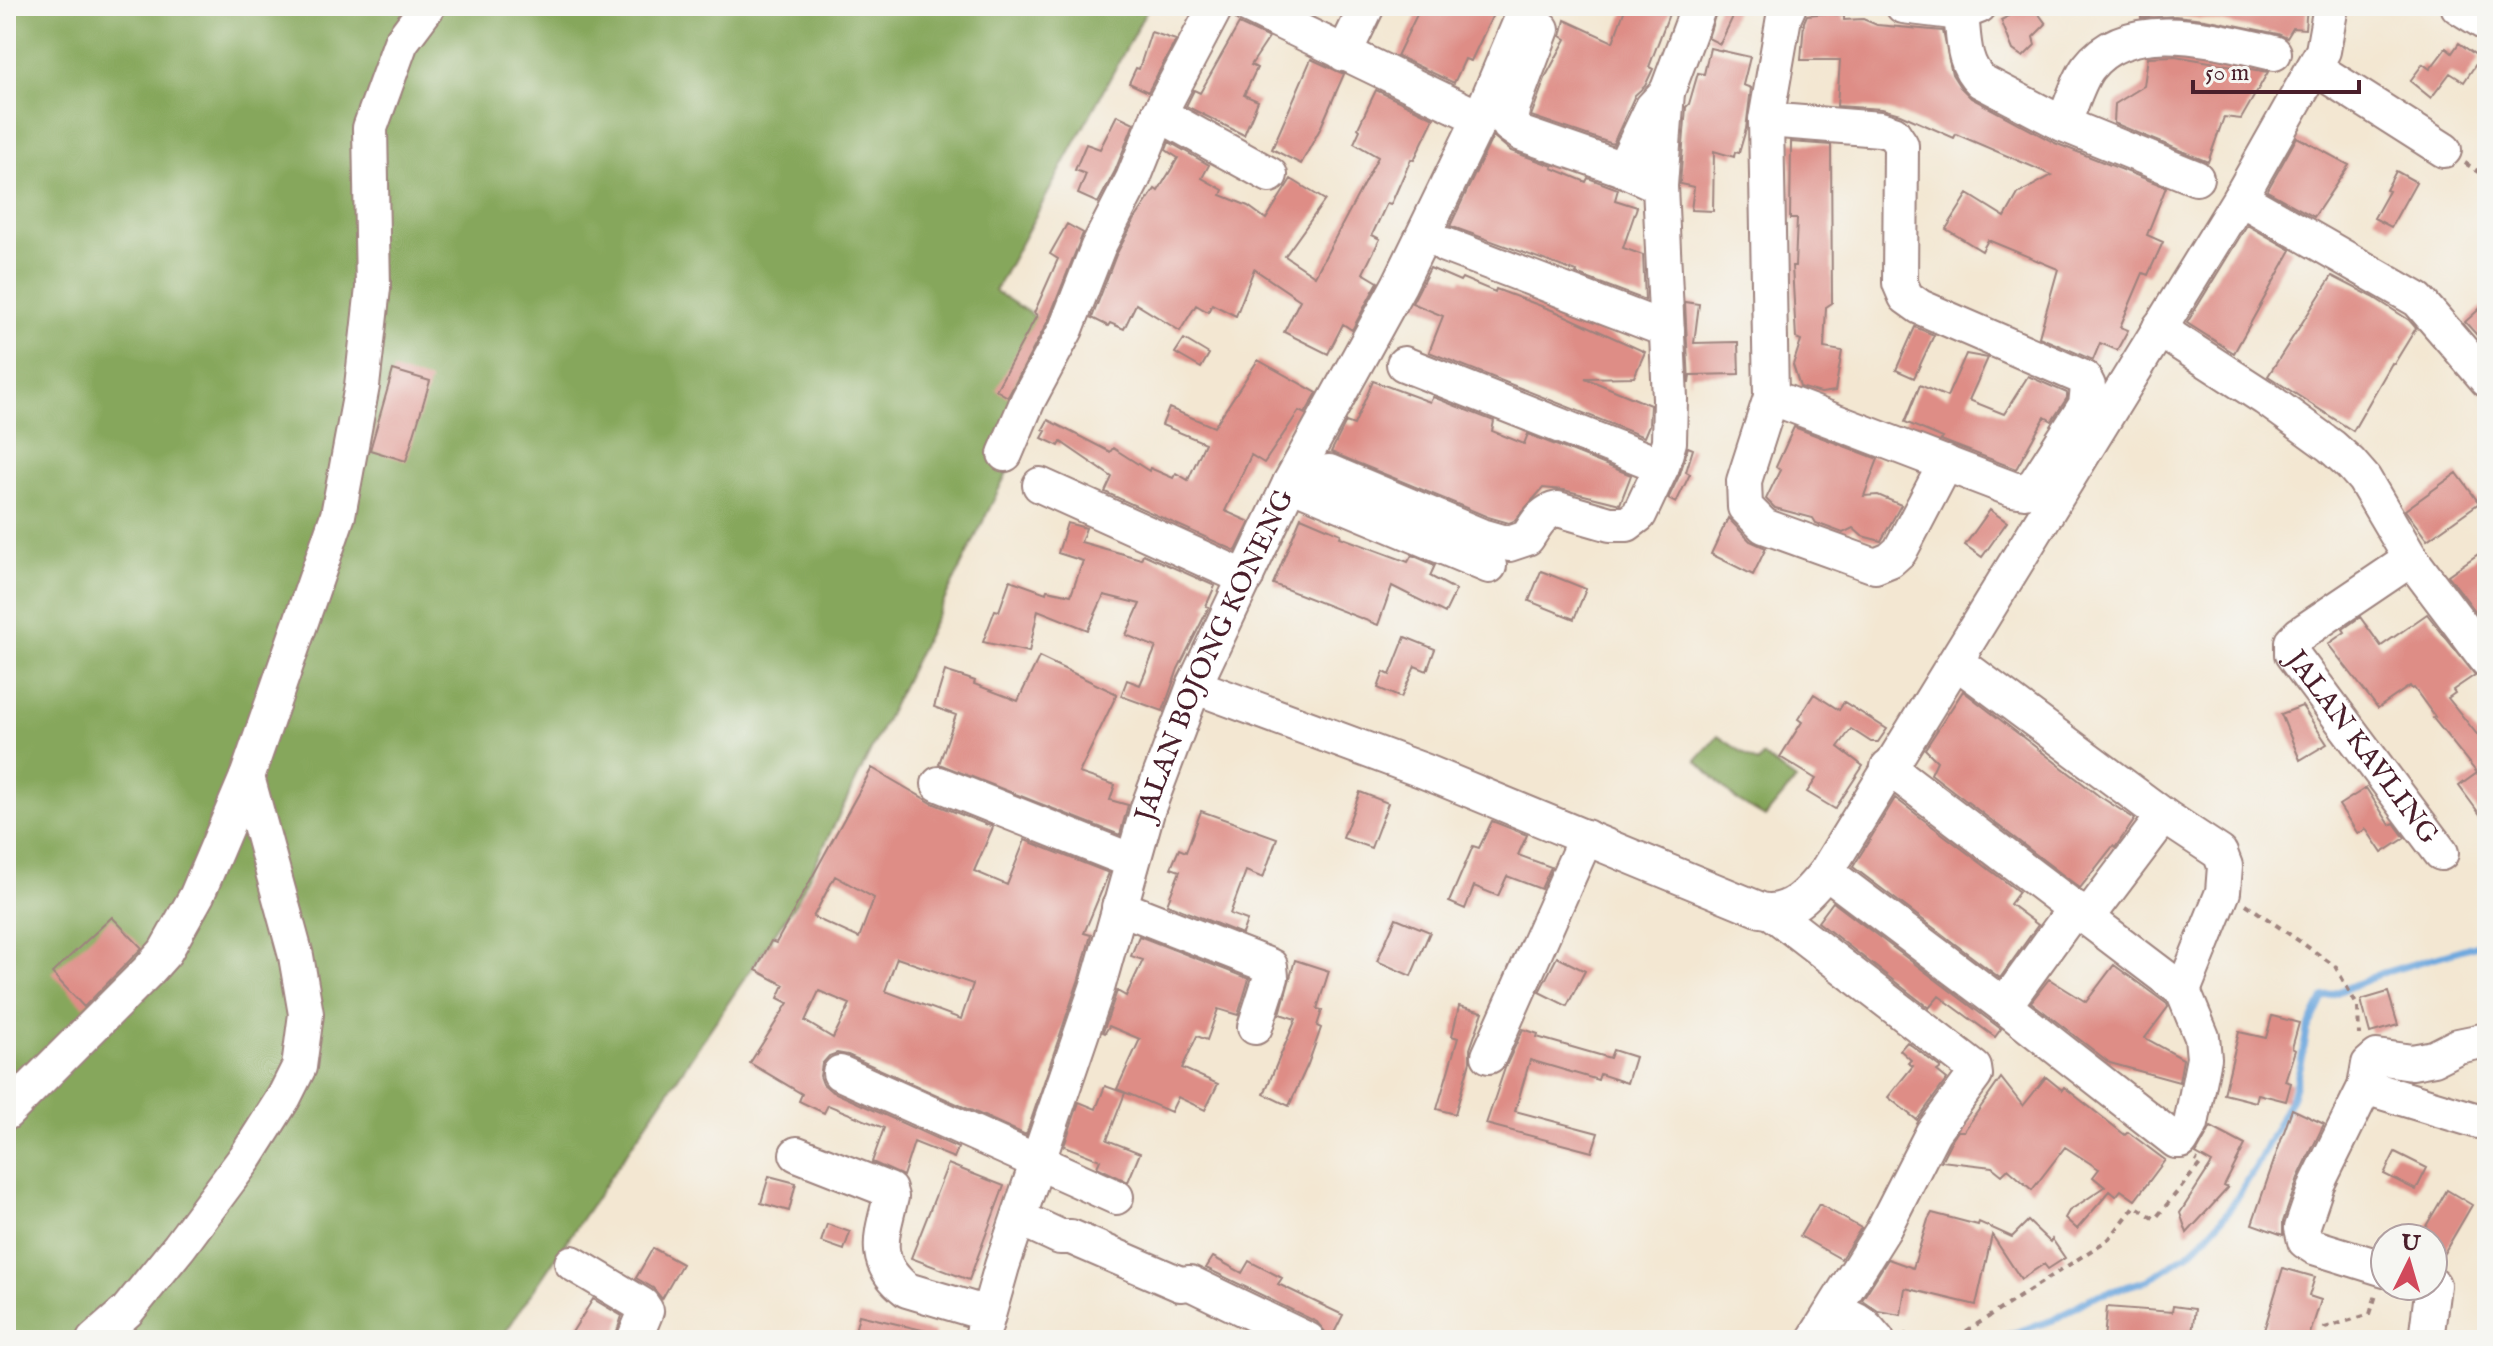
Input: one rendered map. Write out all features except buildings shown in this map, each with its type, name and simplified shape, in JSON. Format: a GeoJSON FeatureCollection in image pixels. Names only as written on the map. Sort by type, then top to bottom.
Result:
{"type":"FeatureCollection","features":[{"type":"Feature","properties":{"kind":"street"},"geometry":{"type":"LineString","coordinates":[[6,1113],[165,952],[197,895],[247,777],[338,515],[362,386],[373,288],[370,128],[401,42],[428,6]]}},
{"type":"Feature","properties":{"kind":"street"},"geometry":{"type":"LineString","coordinates":[[1005,454],[1028,400],[1066,329],[1098,247],[1133,179],[1159,114],[1216,6]]}},
{"type":"Feature","properties":{"kind":"street"},"geometry":{"type":"LineString","coordinates":[[1248,6],[1480,118]]}},
{"type":"Feature","properties":{"kind":"street"},"geometry":{"type":"LineString","coordinates":[[1344,54],[1367,6]]}},
{"type":"Feature","properties":{"kind":"street","name":"JALAN BOJONG KONENG"},"geometry":{"type":"LineString","coordinates":[[985,1327],[1098,985],[1158,779],[1194,686],[1290,483],[1399,285],[1480,118],[1527,6]]}},
{"type":"Feature","properties":{"kind":"street"},"geometry":{"type":"LineString","coordinates":[[1550,6],[1513,106],[1509,125],[1522,134],[1623,169],[1660,186]]}},
{"type":"Feature","properties":{"kind":"street"},"geometry":{"type":"LineString","coordinates":[[1329,472],[1481,536],[1509,544],[1527,538],[1542,516],[1558,509],[1610,524],[1627,524],[1639,515],[1662,466],[1669,442],[1660,186],[1667,92],[1699,6]]}},
{"type":"Feature","properties":{"kind":"street"},"geometry":{"type":"LineString","coordinates":[[1789,6],[1784,17],[1766,120],[1771,397],[1744,481],[1745,507],[1764,526],[1875,566],[1890,560],[1900,551],[1946,463]]}},
{"type":"Feature","properties":{"kind":"street"},"geometry":{"type":"LineString","coordinates":[[1903,6],[1970,10],[1966,57],[1971,71],[1981,81],[2063,124],[2196,178]]}},
{"type":"Feature","properties":{"kind":"street"},"geometry":{"type":"LineString","coordinates":[[1773,913],[1806,896],[1826,872],[1888,767],[1957,662],[2240,198],[2315,68],[2323,51],[2331,6]]}},
{"type":"Feature","properties":{"kind":"street"},"geometry":{"type":"LineString","coordinates":[[2458,6],[2487,24]]}},
{"type":"Feature","properties":{"kind":"street"},"geometry":{"type":"LineString","coordinates":[[2063,124],[2087,69],[2102,53],[2125,41],[2156,35],[2215,40],[2274,53]]}},
{"type":"Feature","properties":{"kind":"street"},"geometry":{"type":"LineString","coordinates":[[2315,68],[2444,150]]}},
{"type":"Feature","properties":{"kind":"street"},"geometry":{"type":"LineString","coordinates":[[1623,169],[1652,108],[1667,92]]}},
{"type":"Feature","properties":{"kind":"street"},"geometry":{"type":"LineString","coordinates":[[1159,114],[1270,175]]}},
{"type":"Feature","properties":{"kind":"street"},"geometry":{"type":"LineString","coordinates":[[1766,120],[1880,129],[1893,133],[1901,145],[1900,283],[1906,297],[1920,307],[2084,378],[2088,386],[2086,405],[2035,484],[2025,491],[2012,489],[1771,397]]}},
{"type":"Feature","properties":{"kind":"street"},"geometry":{"type":"LineString","coordinates":[[2240,198],[2418,300],[2487,380]]}},
{"type":"Feature","properties":{"kind":"street"},"geometry":{"type":"LineString","coordinates":[[1445,245],[1667,330]]}},
{"type":"Feature","properties":{"kind":"street"},"geometry":{"type":"LineString","coordinates":[[2160,327],[2265,398],[2350,463],[2364,479],[2411,559],[2487,660]]}},
{"type":"Feature","properties":{"kind":"street"},"geometry":{"type":"LineString","coordinates":[[1404,364],[1662,466]]}},
{"type":"Feature","properties":{"kind":"street"},"geometry":{"type":"LineString","coordinates":[[1290,483],[1489,566]]}},
{"type":"Feature","properties":{"kind":"street"},"geometry":{"type":"LineString","coordinates":[[1040,485],[1246,578]]}},
{"type":"Feature","properties":{"kind":"street","name":"JALAN KAVLING"},"geometry":{"type":"LineString","coordinates":[[2411,559],[2300,634],[2292,642],[2292,654],[2441,853]]}},
{"type":"Feature","properties":{"kind":"street"},"geometry":{"type":"LineString","coordinates":[[1957,662],[2164,816],[2220,853],[2225,866],[2223,892],[2183,991]]}},
{"type":"Feature","properties":{"kind":"street"},"geometry":{"type":"LineString","coordinates":[[1194,686],[1424,771],[1773,913],[1974,1068],[1975,1075],[1933,1132],[1883,1230],[1822,1329]]}},
{"type":"Feature","properties":{"kind":"street"},"geometry":{"type":"LineString","coordinates":[[1826,872],[2176,1141],[2181,1141],[2191,1124],[2204,1058],[2202,1037],[2183,991],[1888,767]]}},
{"type":"Feature","properties":{"kind":"street"},"geometry":{"type":"LineString","coordinates":[[94,1340],[127,1311],[179,1247],[246,1157],[299,1067],[306,1014],[296,956],[247,777]]}},
{"type":"Feature","properties":{"kind":"street"},"geometry":{"type":"LineString","coordinates":[[939,784],[1132,861]]}},
{"type":"Feature","properties":{"kind":"street"},"geometry":{"type":"LineString","coordinates":[[2004,1006],[2164,816]]}},
{"type":"Feature","properties":{"kind":"street"},"geometry":{"type":"LineString","coordinates":[[1489,1056],[1586,837]]}},
{"type":"Feature","properties":{"kind":"street"},"geometry":{"type":"LineString","coordinates":[[1119,907],[1270,966],[1271,977],[1255,1027]]}},
{"type":"Feature","properties":{"kind":"street"},"geometry":{"type":"LineString","coordinates":[[2369,1271],[2314,1247],[2305,1241],[2302,1228],[2317,1184],[2367,1076],[2377,1057],[2412,1062],[2434,1058],[2458,1046],[2487,1040]]}},
{"type":"Feature","properties":{"kind":"street"},"geometry":{"type":"LineString","coordinates":[[840,1073],[1116,1197]]}},
{"type":"Feature","properties":{"kind":"street"},"geometry":{"type":"LineString","coordinates":[[2367,1076],[2478,1121]]}},
{"type":"Feature","properties":{"kind":"street"},"geometry":{"type":"LineString","coordinates":[[797,1154],[889,1190],[891,1197],[880,1244],[881,1252],[901,1285],[985,1327]]}},
{"type":"Feature","properties":{"kind":"street"},"geometry":{"type":"LineString","coordinates":[[1019,1218],[1180,1284],[1190,1283],[1308,1340]]}},
{"type":"Feature","properties":{"kind":"street"},"geometry":{"type":"LineString","coordinates":[[572,1263],[642,1305],[646,1311],[645,1320],[634,1340]]}},
{"type":"Feature","properties":{"kind":"street"},"geometry":{"type":"LineString","coordinates":[[2426,1340],[2431,1302]]}},
{"type":"Feature","properties":{"kind":"street"},"geometry":{"type":"LineString","coordinates":[[1822,1329],[1844,1314],[1856,1319],[1877,1340]]}},
{"type":"Feature","properties":{"kind":"path"},"geometry":{"type":"LineString","coordinates":[[2223,892],[2234,895],[2335,966],[2358,1007],[2359,1044],[2367,1076]]}},
{"type":"Feature","properties":{"kind":"path"},"geometry":{"type":"LineString","coordinates":[[1944,1340],[1962,1334],[2109,1239],[2135,1206],[2155,1219],[2201,1163],[2187,1153],[2181,1141]]}},
{"type":"Feature","properties":{"kind":"path"},"geometry":{"type":"LineString","coordinates":[[2320,1340],[2325,1328],[2370,1314],[2374,1302]]}},
{"type":"Feature","properties":{"kind":"green space"},"geometry":{"type":"Polygon","coordinates":[[[6,6],[1149,6],[995,291],[1072,340],[797,901],[500,1340],[6,1340],[6,6]]]}},
{"type":"Feature","properties":{"kind":"green space"},"geometry":{"type":"Polygon","coordinates":[[[1718,736],[1758,763],[1763,756],[1796,780],[1765,817],[1736,800],[1696,760],[1718,736]]]}},
{"type":"Feature","properties":{"kind":"waterway"},"geometry":{"type":"LineString","coordinates":[[1993,1340],[2053,1320],[2092,1297],[2148,1280],[2188,1254],[2203,1240],[2227,1213],[2256,1167],[2292,1096],[2307,1031],[2323,998],[2383,973],[2487,942]]}}]}
